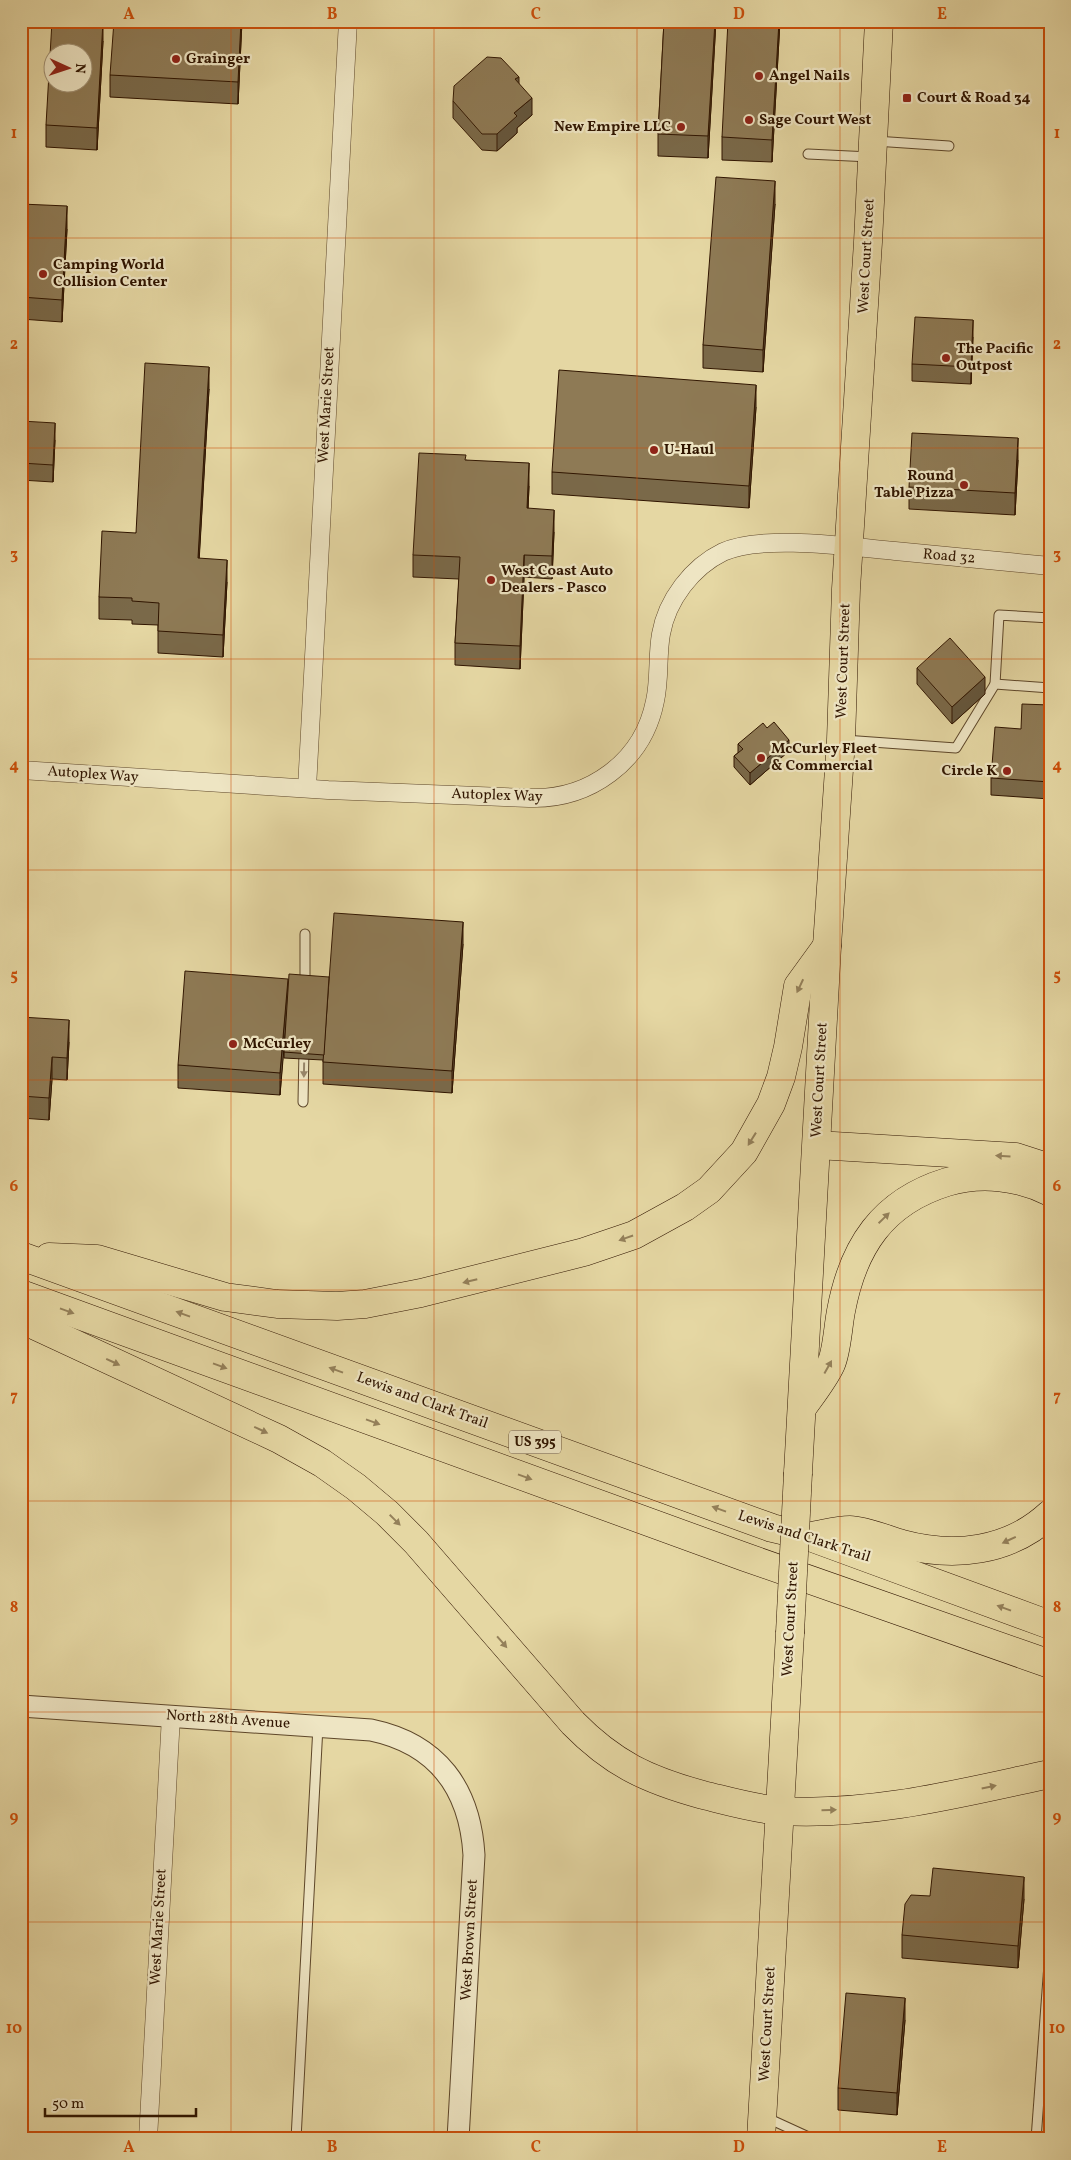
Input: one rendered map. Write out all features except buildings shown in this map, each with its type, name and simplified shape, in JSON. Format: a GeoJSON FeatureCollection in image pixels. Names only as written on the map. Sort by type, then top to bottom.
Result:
{"type":"FeatureCollection","features":[{"type":"Feature","properties":{"kind":"main road","name":"West Court Street"},"geometry":{"type":"LineString","coordinates":[[762,2128],[827,946],[841,740],[848,546],[873,149],[878,21]]}},
{"type":"Feature","properties":{"kind":"main road"},"geometry":{"type":"LineString","coordinates":[[22,1256],[97,1259],[218,1296],[250,1302],[337,1306],[365,1304],[422,1293],[584,1252],[634,1235],[685,1207],[709,1190],[744,1152],[771,1104],[781,1076],[798,986],[827,946]]}},
{"type":"Feature","properties":{"kind":"main road"},"geometry":{"type":"LineString","coordinates":[[817,1144],[1016,1157],[1050,1168]]}},
{"type":"Feature","properties":{"kind":"main road"},"geometry":{"type":"LineString","coordinates":[[802,1408],[832,1363],[846,1286],[855,1261],[868,1237],[882,1219],[926,1188],[954,1180],[986,1176],[1011,1179],[1035,1185],[1050,1192]]}},
{"type":"Feature","properties":{"kind":"main road","name":"Lewis and Clark Trail"},"geometry":{"type":"LineString","coordinates":[[22,1256],[772,1528],[810,1537],[1050,1625]]}},
{"type":"Feature","properties":{"kind":"main road","name":"US 395"},"geometry":{"type":"LineString","coordinates":[[21,1294],[745,1557],[1050,1664]]}},
{"type":"Feature","properties":{"kind":"main road"},"geometry":{"type":"LineString","coordinates":[[21,1319],[279,1439],[322,1463],[356,1486],[388,1513],[416,1542],[573,1723],[592,1742],[614,1759],[638,1773],[664,1783],[731,1802],[780,1811],[864,1810],[887,1807],[1050,1774]]}},
{"type":"Feature","properties":{"kind":"main road"},"geometry":{"type":"LineString","coordinates":[[810,1537],[851,1530],[921,1549],[960,1552],[1000,1544],[1034,1527],[1050,1514]]}},
{"type":"Feature","properties":{"kind":"street","name":"West Marie Street"},"geometry":{"type":"LineString","coordinates":[[307,788],[348,21]]}},
{"type":"Feature","properties":{"kind":"street","name":"Autoplex Way"},"geometry":{"type":"LineString","coordinates":[[21,770],[307,788],[543,799],[560,797],[585,789],[609,776],[628,757],[642,738],[655,702],[661,633],[666,614],[690,576],[723,552],[738,548],[776,543],[848,546]]}},
{"type":"Feature","properties":{"kind":"street","name":"Road 32"},"geometry":{"type":"LineString","coordinates":[[848,546],[1050,566]]}},
{"type":"Feature","properties":{"kind":"street","name":"North 28th Avenue"},"geometry":{"type":"LineString","coordinates":[[21,1706],[318,1726],[384,1733],[430,1755]]}},
{"type":"Feature","properties":{"kind":"street","name":"West Marie Street"},"geometry":{"type":"LineString","coordinates":[[148,2139],[170,1716]]}},
{"type":"Feature","properties":{"kind":"street","name":"West Brown Street"},"geometry":{"type":"LineString","coordinates":[[430,1755],[441,1765],[460,1795],[473,1841],[474,1869],[458,2139]]}},
{"type":"Feature","properties":{"kind":"lane"},"geometry":{"type":"LineString","coordinates":[[808,154],[949,146]]}},
{"type":"Feature","properties":{"kind":"lane"},"geometry":{"type":"LineString","coordinates":[[841,740],[956,748],[995,684],[999,614],[1050,618]]}},
{"type":"Feature","properties":{"kind":"lane"},"geometry":{"type":"LineString","coordinates":[[995,684],[1050,688]]}},
{"type":"Feature","properties":{"kind":"lane"},"geometry":{"type":"LineString","coordinates":[[305,993],[306,934]]}},
{"type":"Feature","properties":{"kind":"lane"},"geometry":{"type":"LineString","coordinates":[[303,1102],[304,1043]]}},
{"type":"Feature","properties":{"kind":"lane"},"geometry":{"type":"LineString","coordinates":[[296,2139],[318,1726]]}},
{"type":"Feature","properties":{"kind":"lane"},"geometry":{"type":"LineString","coordinates":[[1036,2139],[1050,1951]]}},
{"type":"Feature","properties":{"kind":"lane"},"geometry":{"type":"LineString","coordinates":[[762,2128],[813,2139]]}},
{"type":"Feature","properties":{"kind":"place","name":"Grainger"},"geometry":{"type":"Point","coordinates":[176,59]}},
{"type":"Feature","properties":{"kind":"place","name":"Angel Nails"},"geometry":{"type":"Point","coordinates":[759,76]}},
{"type":"Feature","properties":{"kind":"place","name":"Court & Road 34"},"geometry":{"type":"Point","coordinates":[907,98]}},
{"type":"Feature","properties":{"kind":"place","name":"Sage Court West"},"geometry":{"type":"Point","coordinates":[749,120]}},
{"type":"Feature","properties":{"kind":"place","name":"New Empire LLC"},"geometry":{"type":"Point","coordinates":[681,127]}},
{"type":"Feature","properties":{"kind":"place","name":"Camping World Collision Center"},"geometry":{"type":"Point","coordinates":[43,274]}},
{"type":"Feature","properties":{"kind":"place","name":"The Pacific Outpost"},"geometry":{"type":"Point","coordinates":[946,358]}},
{"type":"Feature","properties":{"kind":"place","name":"U-Haul"},"geometry":{"type":"Point","coordinates":[654,450]}},
{"type":"Feature","properties":{"kind":"place","name":"Round Table Pizza"},"geometry":{"type":"Point","coordinates":[964,485]}},
{"type":"Feature","properties":{"kind":"place","name":"West Coast Auto Dealers - Pasco"},"geometry":{"type":"Point","coordinates":[491,580]}},
{"type":"Feature","properties":{"kind":"place","name":"McCurley Fleet & Commercial"},"geometry":{"type":"Point","coordinates":[761,758]}},
{"type":"Feature","properties":{"kind":"place","name":"Circle K"},"geometry":{"type":"Point","coordinates":[1007,771]}},
{"type":"Feature","properties":{"kind":"place","name":"McCurley"},"geometry":{"type":"Point","coordinates":[233,1044]}}]}
